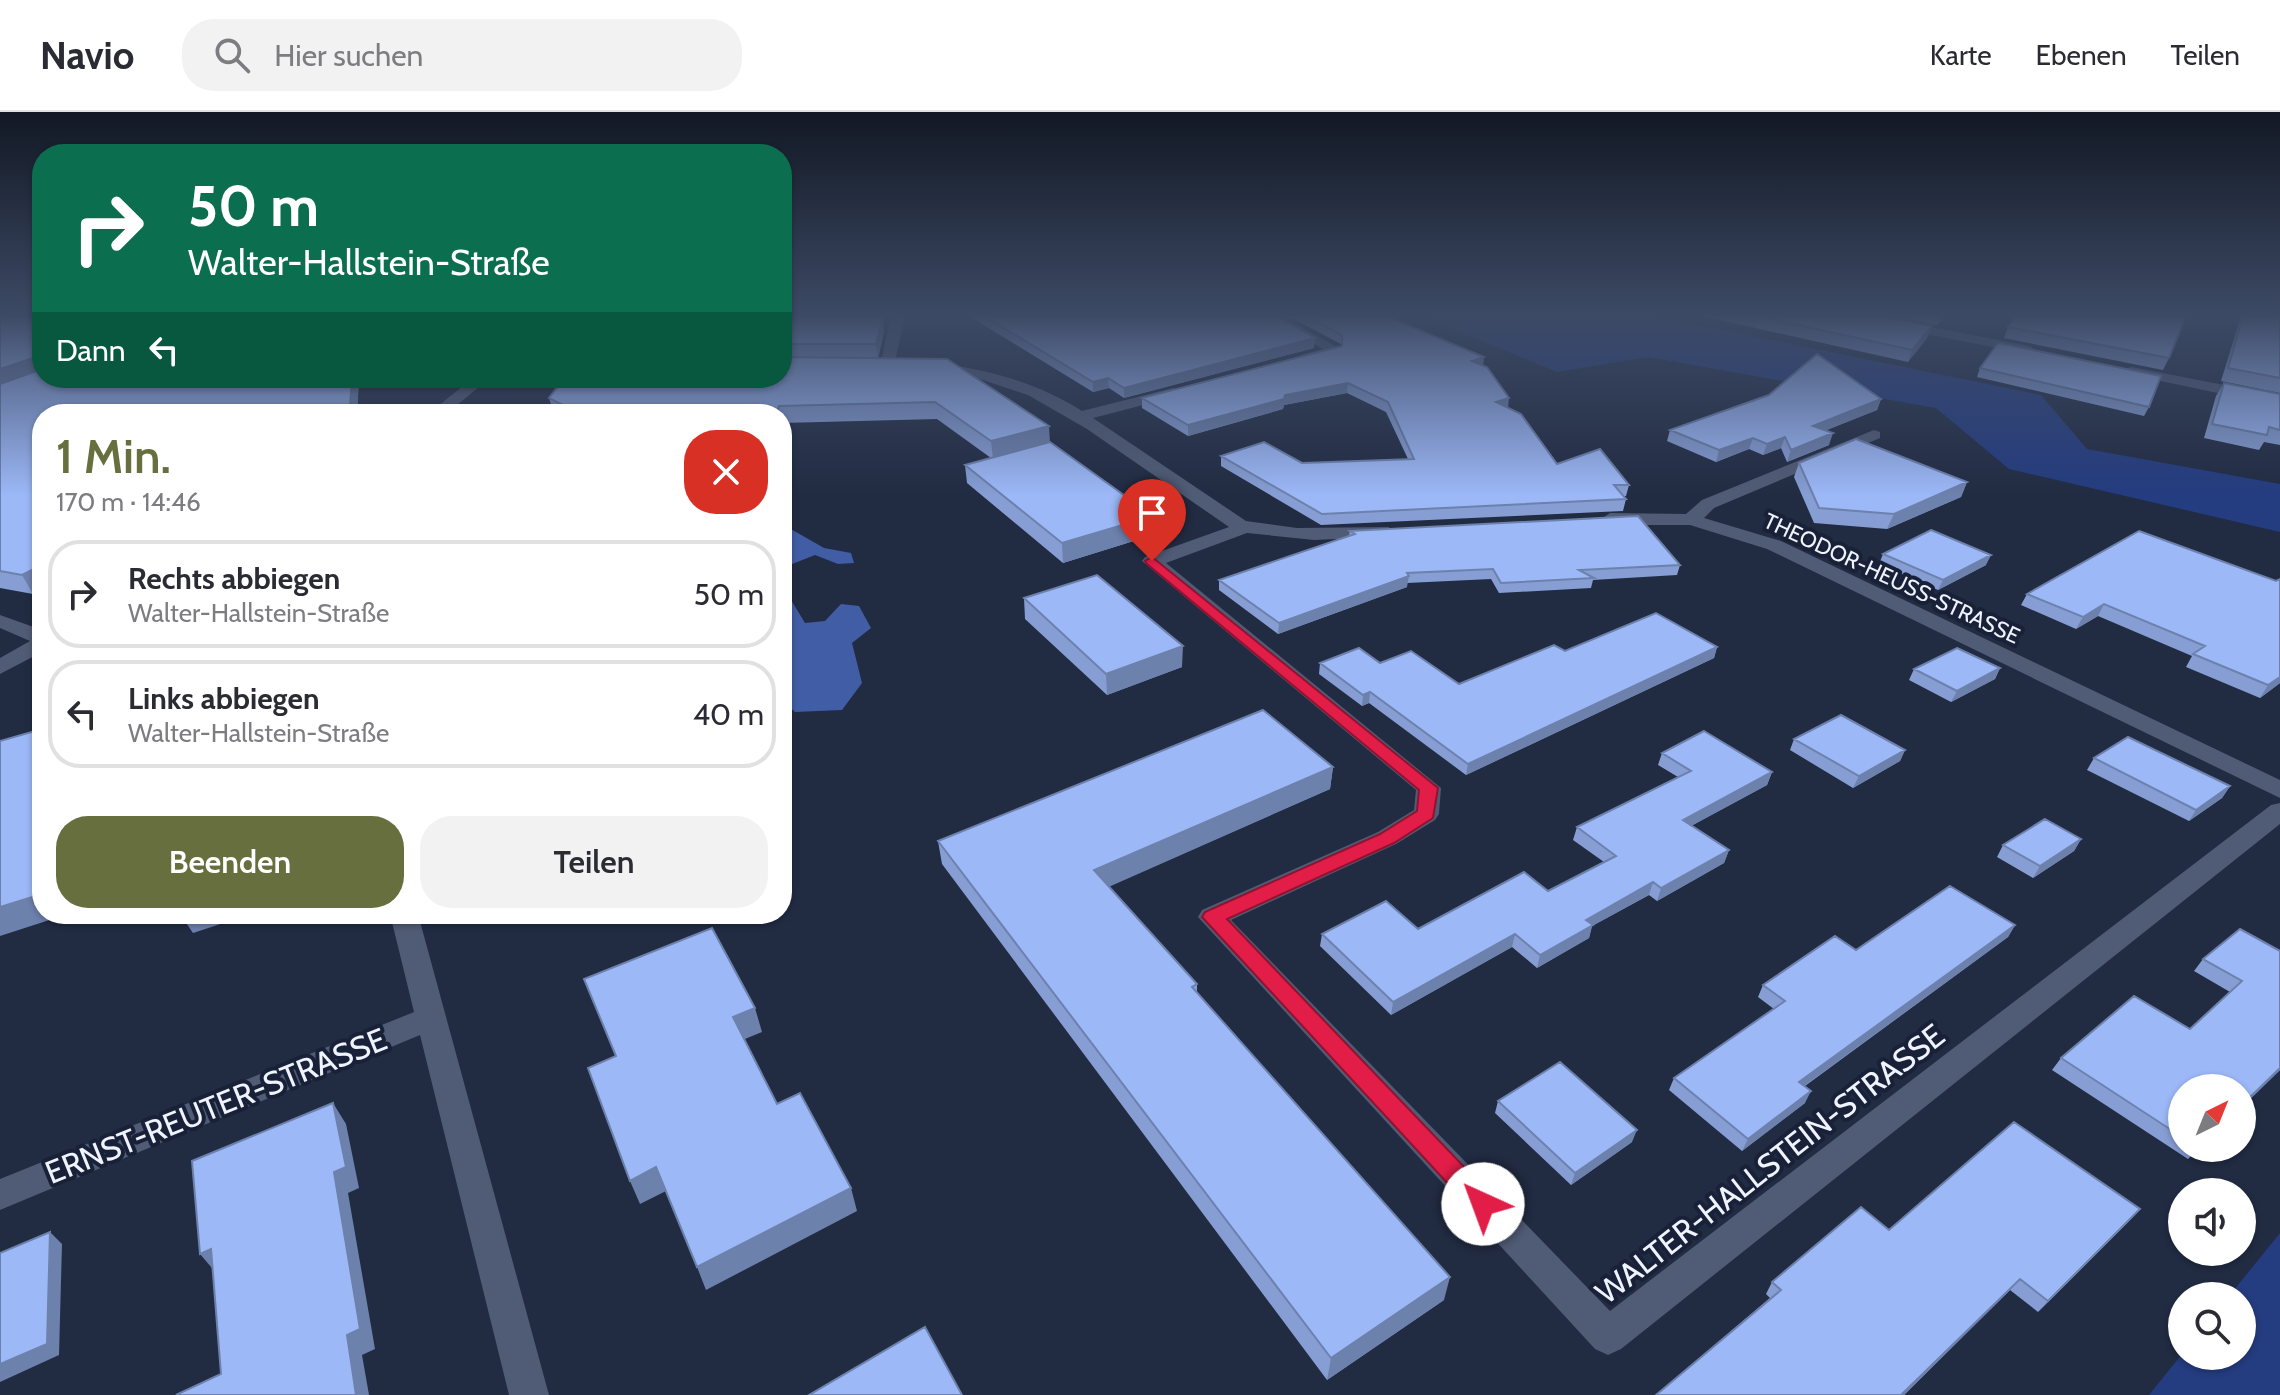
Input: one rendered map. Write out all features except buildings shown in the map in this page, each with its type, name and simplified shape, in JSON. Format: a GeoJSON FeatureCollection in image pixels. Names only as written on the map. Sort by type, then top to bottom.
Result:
{"type":"FeatureCollection","features":[{"type":"Feature","properties":{"kind":"street"},"geometry":{"type":"LineString","coordinates":[[996,376],[1028,386],[1079,417],[1213,509],[1247,527],[1319,534],[1399,530]]}},
{"type":"Feature","properties":{"kind":"street"},"geometry":{"type":"LineString","coordinates":[[2158,376],[2280,401]]}},
{"type":"Feature","properties":{"kind":"street"},"geometry":{"type":"LineString","coordinates":[[449,404],[471,388]]}},
{"type":"Feature","properties":{"kind":"street"},"geometry":{"type":"LineString","coordinates":[[1079,417],[1186,390]]}},
{"type":"Feature","properties":{"kind":"street"},"geometry":{"type":"LineString","coordinates":[[1691,520],[1708,504],[1874,435]]}},
{"type":"Feature","properties":{"kind":"street","name":"THEODOR-HEUSS-STRASSE"},"geometry":{"type":"LineString","coordinates":[[1589,520],[1691,520],[1774,545],[2280,790]]}},
{"type":"Feature","properties":{"kind":"street","name":"WALTER-HALLSTEIN-STRASSE"},"geometry":{"type":"LineString","coordinates":[[1247,527],[1152,561],[1429,788],[1426,814],[1387,838],[1212,917],[1608,1336],[2280,811]]}},
{"type":"Feature","properties":{"kind":"street"},"geometry":{"type":"LineString","coordinates":[[0,621],[32,635]]}},
{"type":"Feature","properties":{"kind":"street"},"geometry":{"type":"LineString","coordinates":[[0,667],[32,646]]}},
{"type":"Feature","properties":{"kind":"street"},"geometry":{"type":"LineString","coordinates":[[407,924],[529,1395]]}},
{"type":"Feature","properties":{"kind":"street","name":"ERNST-REUTER-STRASSE"},"geometry":{"type":"LineString","coordinates":[[0,1195],[431,1018]]}},
{"type":"Feature","properties":{"kind":"shaded area"},"geometry":{"type":"Polygon","coordinates":[[[1755,376],[1947,376],[2041,395],[2087,449],[2280,484],[2280,532],[2009,469],[1936,408],[1755,376]]]}},
{"type":"Feature","properties":{"kind":"shaded area"},"geometry":{"type":"Polygon","coordinates":[[[792,530],[824,548],[851,553],[854,563],[838,564],[815,555],[792,564],[792,530]]]}},
{"type":"Feature","properties":{"kind":"shaded area"},"geometry":{"type":"Polygon","coordinates":[[[792,602],[805,623],[825,621],[841,604],[859,606],[871,628],[852,643],[862,683],[842,710],[795,712],[792,709],[792,602]]]}},
{"type":"Feature","properties":{"kind":"shaded area"},"geometry":{"type":"Polygon","coordinates":[[[2280,1233],[2280,1395],[2149,1395],[2169,1370],[2256,1370],[2256,1282],[2240,1282],[2280,1233]]]}},
{"type":"Feature","properties":{"kind":"route"},"geometry":{"type":"LineString","coordinates":[[1152,561],[1429,788],[1426,814],[1387,838],[1212,917],[1483,1204]]}}]}
